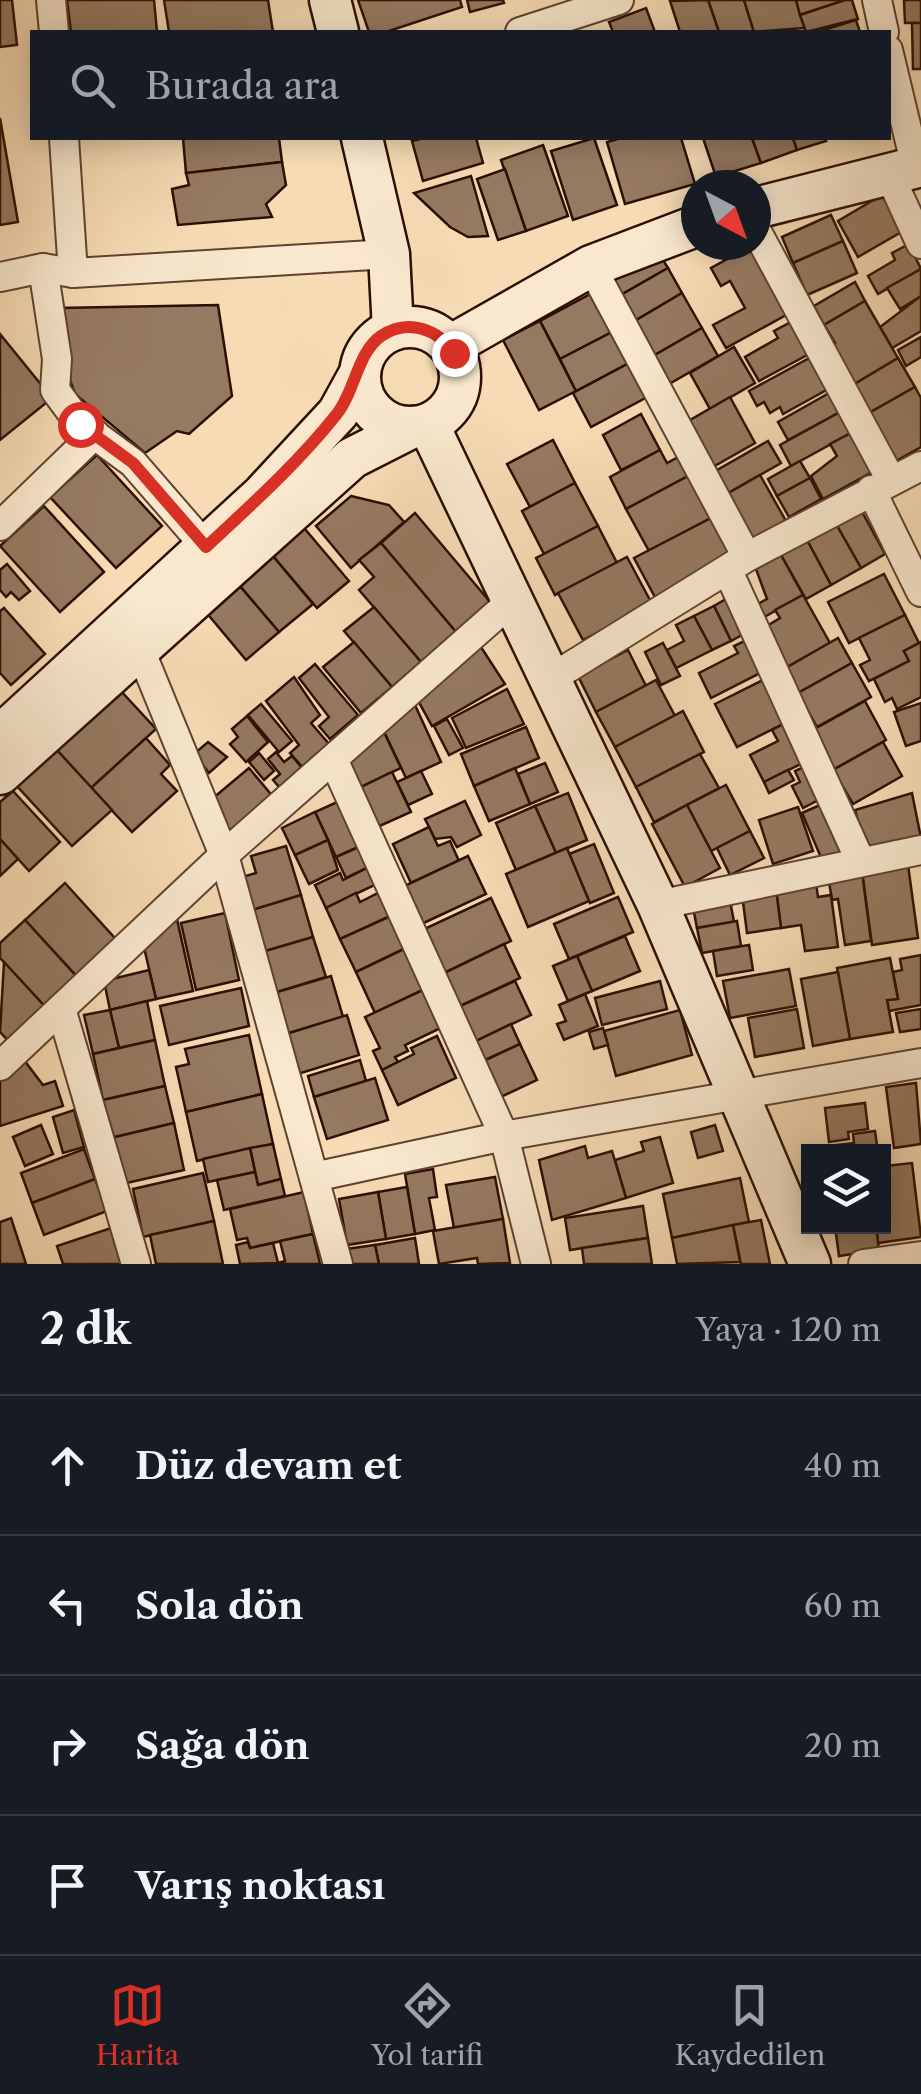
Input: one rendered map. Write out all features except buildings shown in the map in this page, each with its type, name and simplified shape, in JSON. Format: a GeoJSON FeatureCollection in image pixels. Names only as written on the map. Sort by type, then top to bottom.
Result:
{"type":"FeatureCollection","features":[{"type":"Feature","properties":{"kind":"main road"},"geometry":{"type":"LineString","coordinates":[[330,0],[338,30]]}},
{"type":"Feature","properties":{"kind":"main road"},"geometry":{"type":"LineString","coordinates":[[362,140],[389,254],[392,330]]}},
{"type":"Feature","properties":{"kind":"main road"},"geometry":{"type":"LineString","coordinates":[[771,204],[909,169]]}},
{"type":"Feature","properties":{"kind":"main road"},"geometry":{"type":"LineString","coordinates":[[450,346],[591,266],[681,232]]}},
{"type":"Feature","properties":{"kind":"main road"},"geometry":{"type":"LineString","coordinates":[[0,736],[206,547],[338,413],[360,374],[370,346],[392,330],[421,328],[450,346],[460,366],[458,394],[450,407],[420,426],[352,458],[141,652],[0,774]]}},
{"type":"Feature","properties":{"kind":"main road"},"geometry":{"type":"LineString","coordinates":[[360,374],[361,388],[374,413],[399,426],[420,426]]}},
{"type":"Feature","properties":{"kind":"main road"},"geometry":{"type":"LineString","coordinates":[[420,426],[514,599],[658,905],[810,1264]]}},
{"type":"Feature","properties":{"kind":"street"},"geometry":{"type":"LineString","coordinates":[[51,0],[54,30]]}},
{"type":"Feature","properties":{"kind":"street"},"geometry":{"type":"LineString","coordinates":[[523,30],[554,10],[619,0]]}},
{"type":"Feature","properties":{"kind":"street"},"geometry":{"type":"LineString","coordinates":[[876,0],[884,30]]}},
{"type":"Feature","properties":{"kind":"street"},"geometry":{"type":"LineString","coordinates":[[891,67],[921,244]]}},
{"type":"Feature","properties":{"kind":"street"},"geometry":{"type":"LineString","coordinates":[[64,140],[74,272]]}},
{"type":"Feature","properties":{"kind":"street"},"geometry":{"type":"LineString","coordinates":[[0,277],[43,268],[74,272],[389,254]]}},
{"type":"Feature","properties":{"kind":"street"},"geometry":{"type":"LineString","coordinates":[[771,260],[881,485],[921,592]]}},
{"type":"Feature","properties":{"kind":"street"},"geometry":{"type":"LineString","coordinates":[[591,266],[738,565],[860,860]]}},
{"type":"Feature","properties":{"kind":"street"},"geometry":{"type":"LineString","coordinates":[[43,268],[57,359],[55,390],[80,424],[133,463],[206,547]]}},
{"type":"Feature","properties":{"kind":"street"},"geometry":{"type":"LineString","coordinates":[[0,526],[95,434]]}},
{"type":"Feature","properties":{"kind":"street"},"geometry":{"type":"LineString","coordinates":[[550,679],[738,565],[921,466]]}},
{"type":"Feature","properties":{"kind":"street"},"geometry":{"type":"LineString","coordinates":[[0,1066],[62,1012],[224,856],[514,599]]}},
{"type":"Feature","properties":{"kind":"street"},"geometry":{"type":"LineString","coordinates":[[141,652],[224,856],[338,1264]]}},
{"type":"Feature","properties":{"kind":"street"},"geometry":{"type":"LineString","coordinates":[[333,759],[504,1136],[536,1264]]}},
{"type":"Feature","properties":{"kind":"street"},"geometry":{"type":"LineString","coordinates":[[658,905],[921,850]]}},
{"type":"Feature","properties":{"kind":"street"},"geometry":{"type":"LineString","coordinates":[[62,1012],[136,1264]]}},
{"type":"Feature","properties":{"kind":"street"},"geometry":{"type":"LineString","coordinates":[[314,1177],[736,1092],[921,1063]]}},
{"type":"Feature","properties":{"kind":"street"},"geometry":{"type":"LineString","coordinates":[[863,1264],[921,1256]]}},
{"type":"Feature","properties":{"kind":"route"},"geometry":{"type":"LineString","coordinates":[[80,424],[133,463],[206,547],[262,495],[338,413],[360,374],[370,346],[380,336],[406,326],[421,328],[446,341],[454,353]]}}]}
